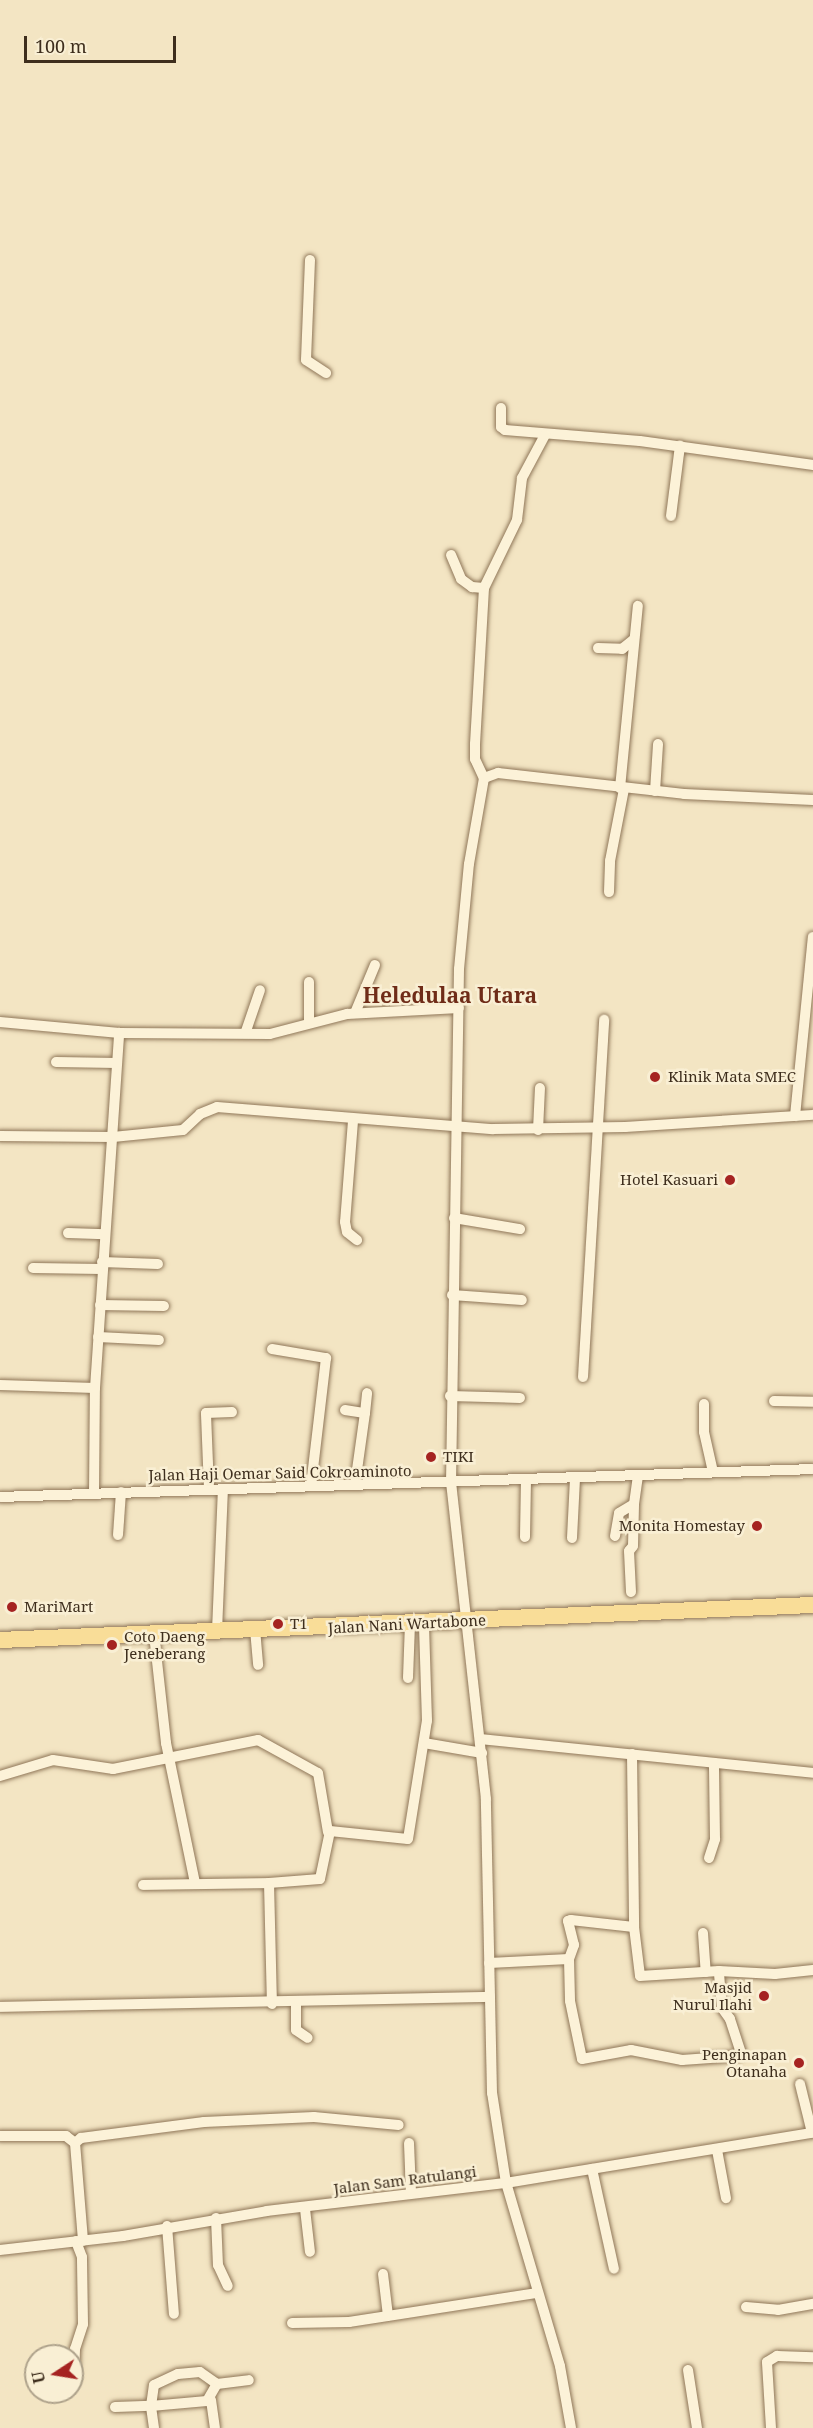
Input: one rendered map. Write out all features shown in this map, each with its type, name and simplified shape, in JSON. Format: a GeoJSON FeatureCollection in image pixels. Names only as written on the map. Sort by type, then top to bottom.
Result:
{"type":"FeatureCollection","features":[{"type":"Feature","properties":{"kind":"main road","name":"Jalan Nani Wartabone"},"geometry":{"type":"LineString","coordinates":[[0,1640],[417,1624],[813,1605]]}},
{"type":"Feature","properties":{"kind":"street"},"geometry":{"type":"LineString","coordinates":[[310,260],[306,360],[326,373]]}},
{"type":"Feature","properties":{"kind":"street"},"geometry":{"type":"LineString","coordinates":[[500,416],[505,430],[680,446],[813,465]]}},
{"type":"Feature","properties":{"kind":"street"},"geometry":{"type":"LineString","coordinates":[[545,435],[522,478],[517,520],[484,588],[475,744],[475,759],[484,778],[463,909],[459,1008],[450,1396],[451,1484],[463,1621],[482,1753],[486,1799],[492,2093],[506,2183],[536,2293],[560,2366],[571,2428]]}},
{"type":"Feature","properties":{"kind":"street"},"geometry":{"type":"LineString","coordinates":[[671,516],[680,446]]}},
{"type":"Feature","properties":{"kind":"street"},"geometry":{"type":"LineString","coordinates":[[452,555],[461,579],[472,587],[484,588]]}},
{"type":"Feature","properties":{"kind":"street"},"geometry":{"type":"LineString","coordinates":[[609,892],[611,852],[622,788],[633,640],[638,606]]}},
{"type":"Feature","properties":{"kind":"street"},"geometry":{"type":"LineString","coordinates":[[598,648],[622,650],[633,640]]}},
{"type":"Feature","properties":{"kind":"street"},"geometry":{"type":"LineString","coordinates":[[655,791],[658,744]]}},
{"type":"Feature","properties":{"kind":"street"},"geometry":{"type":"LineString","coordinates":[[484,778],[504,774],[655,791],[813,800]]}},
{"type":"Feature","properties":{"kind":"street"},"geometry":{"type":"LineString","coordinates":[[795,1116],[813,937]]}},
{"type":"Feature","properties":{"kind":"street"},"geometry":{"type":"LineString","coordinates":[[355,1013],[375,966]]}},
{"type":"Feature","properties":{"kind":"street"},"geometry":{"type":"LineString","coordinates":[[309,982],[309,1023]]}},
{"type":"Feature","properties":{"kind":"street"},"geometry":{"type":"LineString","coordinates":[[246,1031],[260,990]]}},
{"type":"Feature","properties":{"kind":"street"},"geometry":{"type":"LineString","coordinates":[[0,1022],[119,1033],[246,1031],[270,1034],[355,1013],[459,1008]]}},
{"type":"Feature","properties":{"kind":"street"},"geometry":{"type":"LineString","coordinates":[[583,1377],[604,1020]]}},
{"type":"Feature","properties":{"kind":"street"},"geometry":{"type":"LineString","coordinates":[[94,1494],[95,1388],[119,1033]]}},
{"type":"Feature","properties":{"kind":"street"},"geometry":{"type":"LineString","coordinates":[[56,1062],[117,1063]]}},
{"type":"Feature","properties":{"kind":"street"},"geometry":{"type":"LineString","coordinates":[[538,1130],[540,1088]]}},
{"type":"Feature","properties":{"kind":"street"},"geometry":{"type":"LineString","coordinates":[[0,1136],[113,1137],[183,1130],[200,1114],[217,1107],[353,1120],[538,1130],[813,1115]]}},
{"type":"Feature","properties":{"kind":"street"},"geometry":{"type":"LineString","coordinates":[[353,1120],[345,1222],[347,1232],[357,1240]]}},
{"type":"Feature","properties":{"kind":"street"},"geometry":{"type":"LineString","coordinates":[[454,1218],[520,1229]]}},
{"type":"Feature","properties":{"kind":"street"},"geometry":{"type":"LineString","coordinates":[[68,1233],[105,1234]]}},
{"type":"Feature","properties":{"kind":"street"},"geometry":{"type":"LineString","coordinates":[[33,1268],[158,1264]]}},
{"type":"Feature","properties":{"kind":"street"},"geometry":{"type":"LineString","coordinates":[[452,1295],[522,1300]]}},
{"type":"Feature","properties":{"kind":"street"},"geometry":{"type":"LineString","coordinates":[[100,1305],[164,1306]]}},
{"type":"Feature","properties":{"kind":"street"},"geometry":{"type":"LineString","coordinates":[[98,1337],[159,1340]]}},
{"type":"Feature","properties":{"kind":"street"},"geometry":{"type":"LineString","coordinates":[[272,1349],[326,1358],[311,1485]]}},
{"type":"Feature","properties":{"kind":"street"},"geometry":{"type":"LineString","coordinates":[[0,1385],[95,1388]]}},
{"type":"Feature","properties":{"kind":"street"},"geometry":{"type":"LineString","coordinates":[[355,1484],[367,1393]]}},
{"type":"Feature","properties":{"kind":"street"},"geometry":{"type":"LineString","coordinates":[[450,1396],[520,1398]]}},
{"type":"Feature","properties":{"kind":"street"},"geometry":{"type":"LineString","coordinates":[[774,1401],[813,1402]]}},
{"type":"Feature","properties":{"kind":"street"},"geometry":{"type":"LineString","coordinates":[[704,1404],[704,1432],[713,1472]]}},
{"type":"Feature","properties":{"kind":"street"},"geometry":{"type":"LineString","coordinates":[[345,1410],[365,1413]]}},
{"type":"Feature","properties":{"kind":"street"},"geometry":{"type":"LineString","coordinates":[[209,1489],[206,1413],[232,1412]]}},
{"type":"Feature","properties":{"kind":"street","name":"Jalan Haji Oemar Said Cokroaminoto"},"geometry":{"type":"LineString","coordinates":[[0,1497],[311,1485],[451,1484],[813,1469]]}},
{"type":"Feature","properties":{"kind":"street"},"geometry":{"type":"LineString","coordinates":[[631,1592],[629,1551],[633,1546],[634,1504],[638,1476]]}},
{"type":"Feature","properties":{"kind":"street"},"geometry":{"type":"LineString","coordinates":[[572,1538],[575,1478]]}},
{"type":"Feature","properties":{"kind":"street"},"geometry":{"type":"LineString","coordinates":[[525,1537],[526,1480]]}},
{"type":"Feature","properties":{"kind":"street"},"geometry":{"type":"LineString","coordinates":[[217,1631],[223,1489]]}},
{"type":"Feature","properties":{"kind":"street"},"geometry":{"type":"LineString","coordinates":[[118,1535],[120,1492]]}},
{"type":"Feature","properties":{"kind":"street"},"geometry":{"type":"LineString","coordinates":[[615,1536],[619,1513],[634,1504]]}},
{"type":"Feature","properties":{"kind":"street"},"geometry":{"type":"LineString","coordinates":[[408,1678],[417,1624]]}},
{"type":"Feature","properties":{"kind":"street"},"geometry":{"type":"LineString","coordinates":[[328,1832],[408,1840],[424,1743],[428,1676],[417,1624]]}},
{"type":"Feature","properties":{"kind":"street"},"geometry":{"type":"LineString","coordinates":[[255,1629],[258,1665]]}},
{"type":"Feature","properties":{"kind":"street"},"geometry":{"type":"LineString","coordinates":[[154,1634],[160,1709],[195,1883]]}},
{"type":"Feature","properties":{"kind":"street"},"geometry":{"type":"LineString","coordinates":[[480,1739],[813,1773]]}},
{"type":"Feature","properties":{"kind":"street"},"geometry":{"type":"LineString","coordinates":[[0,1776],[53,1760],[113,1769],[170,1759],[252,1740],[270,1745],[318,1773],[328,1832],[320,1879],[269,1883],[143,1885]]}},
{"type":"Feature","properties":{"kind":"street"},"geometry":{"type":"LineString","coordinates":[[424,1743],[482,1753]]}},
{"type":"Feature","properties":{"kind":"street"},"geometry":{"type":"LineString","coordinates":[[632,1754],[634,1927],[640,1976],[719,1971],[762,1975],[813,1970]]}},
{"type":"Feature","properties":{"kind":"street"},"geometry":{"type":"LineString","coordinates":[[709,1858],[715,1839],[714,1763]]}},
{"type":"Feature","properties":{"kind":"street"},"geometry":{"type":"LineString","coordinates":[[269,1883],[272,2004]]}},
{"type":"Feature","properties":{"kind":"street"},"geometry":{"type":"LineString","coordinates":[[634,1927],[571,1920],[568,1926],[574,1945],[569,1959],[570,2001],[582,2059],[631,2050],[682,2060],[738,2056],[730,2019],[722,2008],[719,1971]]}},
{"type":"Feature","properties":{"kind":"street"},"geometry":{"type":"LineString","coordinates":[[703,1933],[706,1972]]}},
{"type":"Feature","properties":{"kind":"street"},"geometry":{"type":"LineString","coordinates":[[489,1963],[569,1959]]}},
{"type":"Feature","properties":{"kind":"street"},"geometry":{"type":"LineString","coordinates":[[0,2007],[296,2004],[490,1997]]}},
{"type":"Feature","properties":{"kind":"street"},"geometry":{"type":"LineString","coordinates":[[296,2004],[296,2030],[308,2038]]}},
{"type":"Feature","properties":{"kind":"street"},"geometry":{"type":"LineString","coordinates":[[800,2084],[812,2133]]}},
{"type":"Feature","properties":{"kind":"street"},"geometry":{"type":"LineString","coordinates":[[75,2143],[81,2138],[204,2122],[314,2117],[399,2125]]}},
{"type":"Feature","properties":{"kind":"street","name":"Jalan Sam Ratulangi"},"geometry":{"type":"LineString","coordinates":[[0,2250],[79,2241],[216,2218],[506,2183],[812,2133]]}},
{"type":"Feature","properties":{"kind":"street"},"geometry":{"type":"LineString","coordinates":[[0,2136],[66,2136],[75,2143],[79,2241],[82,2257],[83,2324],[77,2344]]}},
{"type":"Feature","properties":{"kind":"street"},"geometry":{"type":"LineString","coordinates":[[409,2143],[411,2193]]}},
{"type":"Feature","properties":{"kind":"street"},"geometry":{"type":"LineString","coordinates":[[717,2150],[726,2198]]}},
{"type":"Feature","properties":{"kind":"street"},"geometry":{"type":"LineString","coordinates":[[592,2169],[614,2269]]}},
{"type":"Feature","properties":{"kind":"street"},"geometry":{"type":"LineString","coordinates":[[304,2208],[310,2252]]}},
{"type":"Feature","properties":{"kind":"street"},"geometry":{"type":"LineString","coordinates":[[216,2218],[218,2265],[228,2286]]}},
{"type":"Feature","properties":{"kind":"street"},"geometry":{"type":"LineString","coordinates":[[167,2226],[174,2314]]}},
{"type":"Feature","properties":{"kind":"street"},"geometry":{"type":"LineString","coordinates":[[383,2274],[388,2316]]}},
{"type":"Feature","properties":{"kind":"street"},"geometry":{"type":"LineString","coordinates":[[292,2323],[336,2323],[536,2293]]}},
{"type":"Feature","properties":{"kind":"street"},"geometry":{"type":"LineString","coordinates":[[746,2307],[778,2310],[813,2304]]}},
{"type":"Feature","properties":{"kind":"street"},"geometry":{"type":"LineString","coordinates":[[771,2428],[767,2362],[777,2356],[813,2357]]}},
{"type":"Feature","properties":{"kind":"street"},"geometry":{"type":"LineString","coordinates":[[688,2370],[697,2428]]}},
{"type":"Feature","properties":{"kind":"street"},"geometry":{"type":"LineString","coordinates":[[154,2428],[151,2406],[154,2385],[172,2375],[200,2372],[218,2384],[249,2380]]}},
{"type":"Feature","properties":{"kind":"street"},"geometry":{"type":"LineString","coordinates":[[215,2428],[211,2400],[218,2384]]}},
{"type":"Feature","properties":{"kind":"street"},"geometry":{"type":"LineString","coordinates":[[115,2407],[211,2400]]}},
{"type":"Feature","properties":{"kind":"place","name":"Klinik Mata SMEC"},"geometry":{"type":"Point","coordinates":[655,1077]}},
{"type":"Feature","properties":{"kind":"place","name":"Hotel Kasuari"},"geometry":{"type":"Point","coordinates":[730,1180]}},
{"type":"Feature","properties":{"kind":"place","name":"TIKI"},"geometry":{"type":"Point","coordinates":[431,1457]}},
{"type":"Feature","properties":{"kind":"place","name":"Monita Homestay"},"geometry":{"type":"Point","coordinates":[757,1526]}},
{"type":"Feature","properties":{"kind":"place","name":"MariMart"},"geometry":{"type":"Point","coordinates":[12,1607]}},
{"type":"Feature","properties":{"kind":"place","name":"T1"},"geometry":{"type":"Point","coordinates":[278,1624]}},
{"type":"Feature","properties":{"kind":"place","name":"Coto Daeng Jeneberang"},"geometry":{"type":"Point","coordinates":[112,1645]}},
{"type":"Feature","properties":{"kind":"place","name":"Masjid Nurul Ilahi"},"geometry":{"type":"Point","coordinates":[764,1996]}},
{"type":"Feature","properties":{"kind":"place","name":"Penginapan Otanaha"},"geometry":{"type":"Point","coordinates":[799,2063]}},
{"type":"Feature","properties":{"kind":"district","name":"Heledulaa Utara"},"geometry":{"type":"Point","coordinates":[450,995]}}]}
